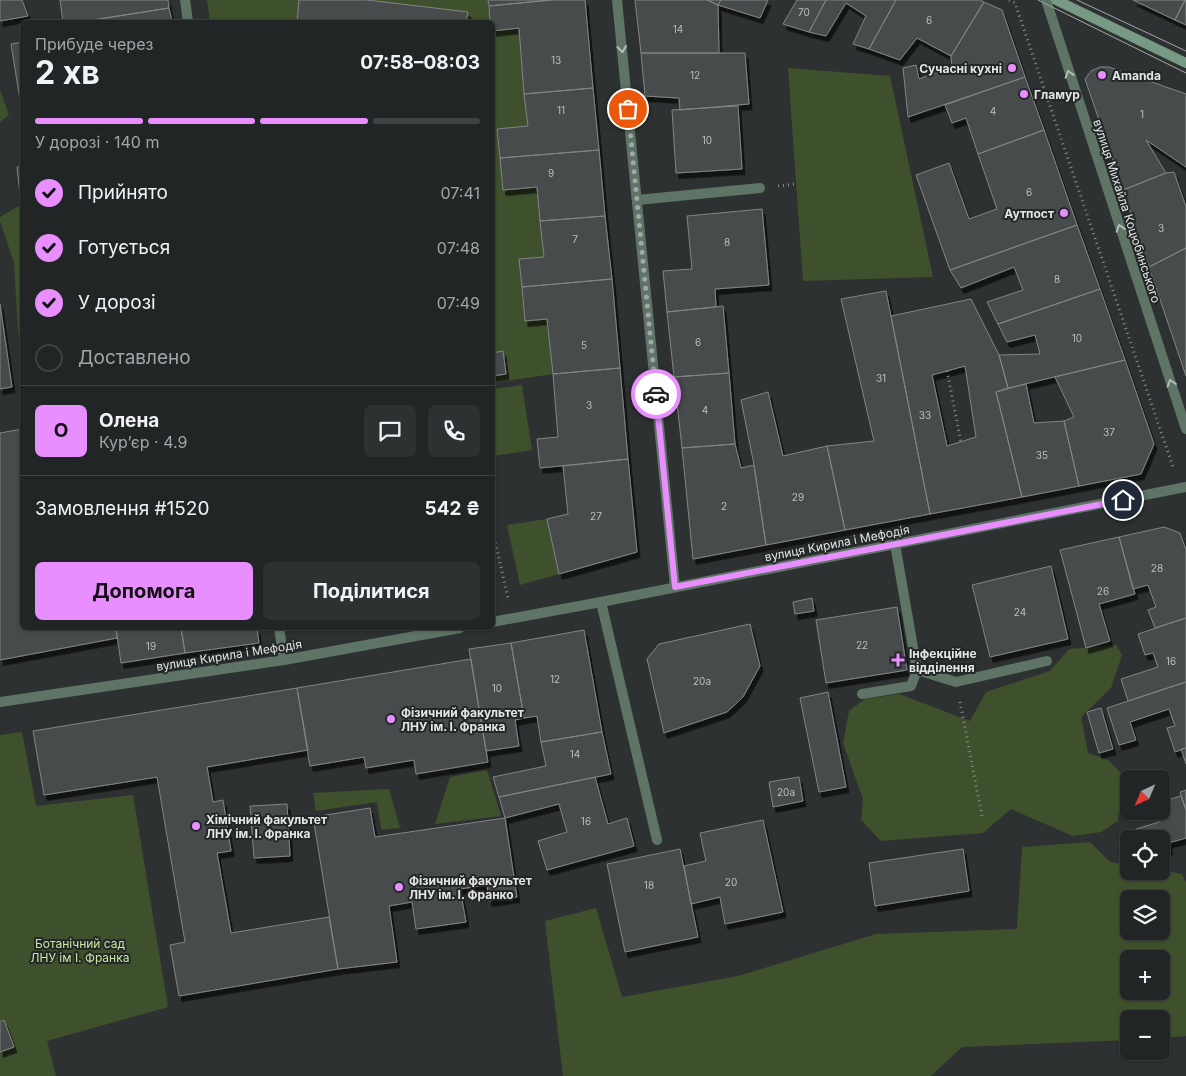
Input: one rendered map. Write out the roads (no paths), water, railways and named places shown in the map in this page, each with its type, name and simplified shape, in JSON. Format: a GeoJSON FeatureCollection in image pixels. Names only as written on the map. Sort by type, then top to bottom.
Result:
{"type":"FeatureCollection","features":[{"type":"Feature","properties":{"kind":"main road"},"geometry":{"type":"LineString","coordinates":[[1056,0],[1186,63]]}},
{"type":"Feature","properties":{"kind":"street"},"geometry":{"type":"LineString","coordinates":[[185,0],[188,20]]}},
{"type":"Feature","properties":{"kind":"street"},"geometry":{"type":"LineString","coordinates":[[617,0],[675,587]]}},
{"type":"Feature","properties":{"kind":"street","name":"вулиця Михайла Коцюбинського"},"geometry":{"type":"LineString","coordinates":[[1046,0],[1186,429]]}},
{"type":"Feature","properties":{"kind":"street"},"geometry":{"type":"LineString","coordinates":[[637,200],[760,188]]}},
{"type":"Feature","properties":{"kind":"street","name":"вулиця Кирила і Мефодія"},"geometry":{"type":"LineString","coordinates":[[495,621],[1183,488]]}},
{"type":"Feature","properties":{"kind":"street"},"geometry":{"type":"LineString","coordinates":[[862,694],[911,686],[917,670],[895,544]]}},
{"type":"Feature","properties":{"kind":"street"},"geometry":{"type":"LineString","coordinates":[[602,602],[657,840]]}},
{"type":"Feature","properties":{"kind":"street"},"geometry":{"type":"LineString","coordinates":[[279,630],[284,660]]}},
{"type":"Feature","properties":{"kind":"street","name":"вулиця Кирила і Мефодія"},"geometry":{"type":"LineString","coordinates":[[0,702],[284,660],[449,630]]}},
{"type":"Feature","properties":{"kind":"street"},"geometry":{"type":"LineString","coordinates":[[917,670],[956,682],[1047,660]]}},
{"type":"Feature","properties":{"kind":"tram line"},"geometry":{"type":"LineString","coordinates":[[1038,0],[1186,73]]}},
{"type":"Feature","properties":{"kind":"tram line"},"geometry":{"type":"LineString","coordinates":[[1077,0],[1186,51]]}},
{"type":"Feature","properties":{"kind":"place","name":"Сучасні кухні"},"geometry":{"type":"Point","coordinates":[1012,68]}},
{"type":"Feature","properties":{"kind":"place","name":"Amanda"},"geometry":{"type":"Point","coordinates":[1102,75]}},
{"type":"Feature","properties":{"kind":"place","name":"Гламур"},"geometry":{"type":"Point","coordinates":[1024,94]}},
{"type":"Feature","properties":{"kind":"place","name":"Аутпост"},"geometry":{"type":"Point","coordinates":[1064,213]}},
{"type":"Feature","properties":{"kind":"place","name":"Інфекційне відділення"},"geometry":{"type":"Point","coordinates":[898,660]}},
{"type":"Feature","properties":{"kind":"place","name":"Фізичний факультет ЛНУ ім. І. Франка"},"geometry":{"type":"Point","coordinates":[391,719]}},
{"type":"Feature","properties":{"kind":"place","name":"Хімічний факультет ЛНУ ім. І. Франка"},"geometry":{"type":"Point","coordinates":[196,826]}},
{"type":"Feature","properties":{"kind":"place","name":"Фізичний факультет ЛНУ ім. І. Франко"},"geometry":{"type":"Point","coordinates":[399,887]}},
{"type":"Feature","properties":{"kind":"park label","name":"Ботанічний сад ЛНУ ім І. Франка"},"geometry":{"type":"Point","coordinates":[80,950]}}]}
